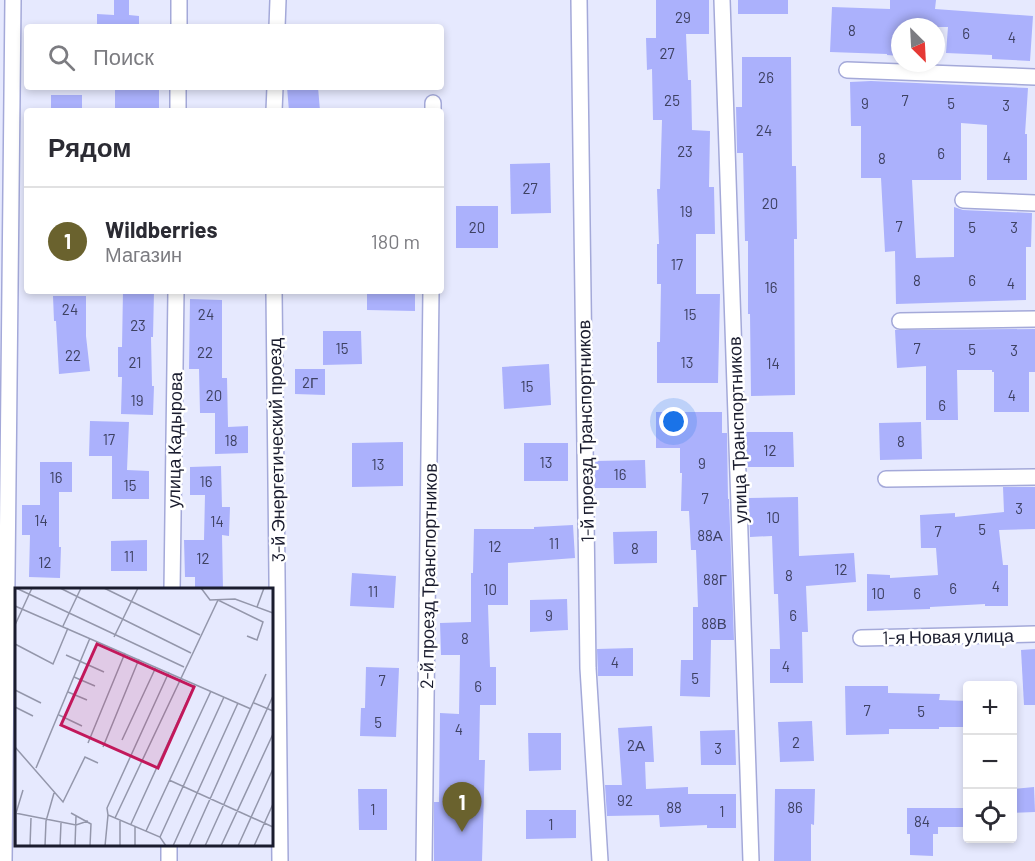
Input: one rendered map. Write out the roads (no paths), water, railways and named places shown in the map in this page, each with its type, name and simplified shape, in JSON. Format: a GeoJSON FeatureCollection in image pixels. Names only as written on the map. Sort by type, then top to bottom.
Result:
{"type":"FeatureCollection","features":[{"type":"Feature","properties":{"kind":"street"},"geometry":{"type":"LineString","coordinates":[[4,861],[13,0]]}},
{"type":"Feature","properties":{"kind":"street"},"geometry":{"type":"LineString","coordinates":[[179,0],[179,24]]}},
{"type":"Feature","properties":{"kind":"street"},"geometry":{"type":"LineString","coordinates":[[277,24],[278,0]]}},
{"type":"Feature","properties":{"kind":"street","name":"1-й проезд Транспортников"},"geometry":{"type":"LineString","coordinates":[[579,0],[588,668],[600,861]]}},
{"type":"Feature","properties":{"kind":"street","name":"улица Транспортников"},"geometry":{"type":"LineString","coordinates":[[722,0],[751,861]]}},
{"type":"Feature","properties":{"kind":"street"},"geometry":{"type":"LineString","coordinates":[[847,70],[1035,77]]}},
{"type":"Feature","properties":{"kind":"street"},"geometry":{"type":"LineString","coordinates":[[178,90],[178,108]]}},
{"type":"Feature","properties":{"kind":"street"},"geometry":{"type":"LineString","coordinates":[[274,108],[275,90]]}},
{"type":"Feature","properties":{"kind":"street"},"geometry":{"type":"LineString","coordinates":[[963,200],[1035,203]]}},
{"type":"Feature","properties":{"kind":"street","name":"улица Кадырова"},"geometry":{"type":"LineString","coordinates":[[172,588],[176,294]]}},
{"type":"Feature","properties":{"kind":"street","name":"3-й Энергетический проезд"},"geometry":{"type":"LineString","coordinates":[[274,294],[280,861]]}},
{"type":"Feature","properties":{"kind":"street","name":"2-й проезд Транспортников"},"geometry":{"type":"LineString","coordinates":[[424,861],[431,294]]}},
{"type":"Feature","properties":{"kind":"street"},"geometry":{"type":"LineString","coordinates":[[900,321],[1035,318]]}},
{"type":"Feature","properties":{"kind":"street"},"geometry":{"type":"LineString","coordinates":[[886,479],[1035,477]]}},
{"type":"Feature","properties":{"kind":"street","name":"1-я Новая улица"},"geometry":{"type":"LineString","coordinates":[[861,638],[1035,634]]}},
{"type":"Feature","properties":{"kind":"place","name":"Wildberries"},"geometry":{"type":"Point","coordinates":[462,832]}}]}
